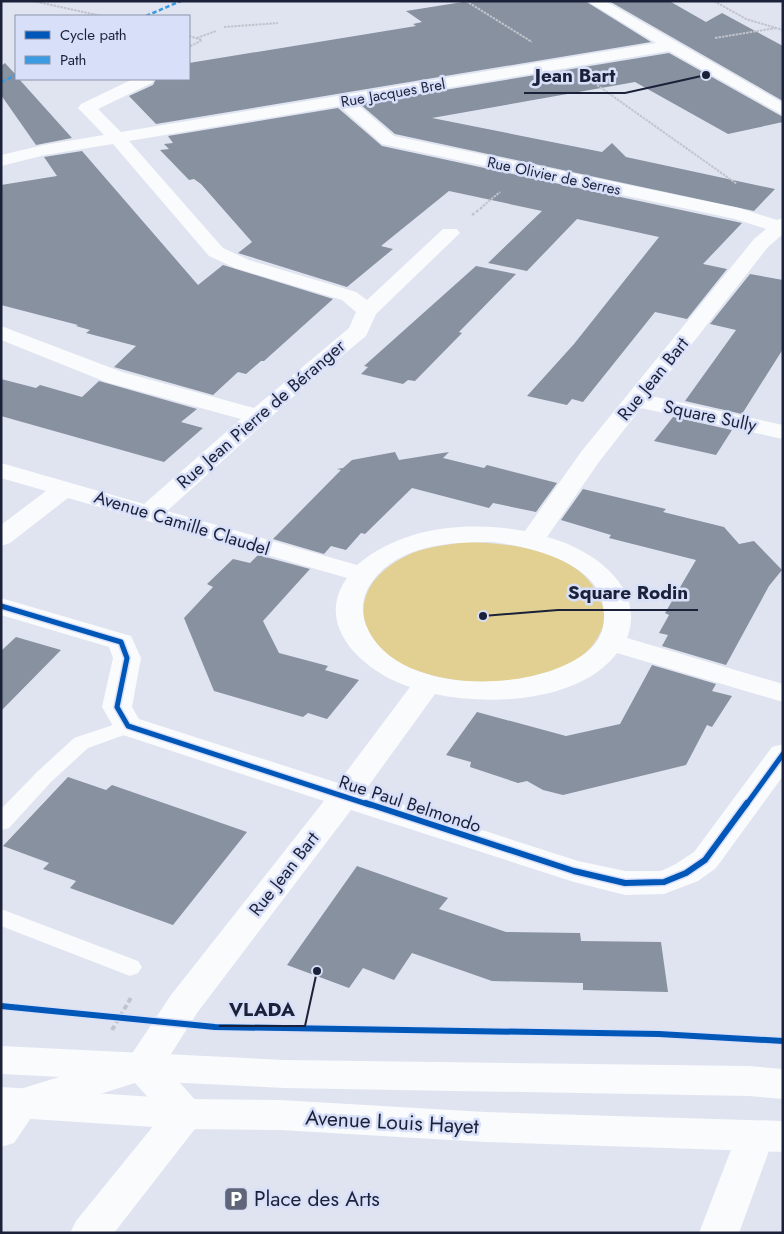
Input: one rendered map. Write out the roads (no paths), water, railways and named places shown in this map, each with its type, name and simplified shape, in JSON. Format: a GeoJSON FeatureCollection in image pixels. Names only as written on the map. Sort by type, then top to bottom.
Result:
{"type":"FeatureCollection","features":[{"type":"Feature","properties":{"kind":"street"},"geometry":{"type":"LineString","coordinates":[[594,1],[783,110]]}},
{"type":"Feature","properties":{"kind":"street","name":"Rue Jacques Brel"},"geometry":{"type":"LineString","coordinates":[[1,161],[19,155],[117,138],[343,102],[670,46]]}},
{"type":"Feature","properties":{"kind":"street"},"geometry":{"type":"LineString","coordinates":[[144,80],[87,108],[117,138],[216,252],[242,264],[348,296],[367,311]]}},
{"type":"Feature","properties":{"kind":"street","name":"Rue Olivier de Serres"},"geometry":{"type":"LineString","coordinates":[[343,102],[388,140],[739,214],[781,225]]}},
{"type":"Feature","properties":{"kind":"street","name":"Rue Jean Bart"},"geometry":{"type":"LineString","coordinates":[[532,540],[590,457],[761,243],[781,225]]}},
{"type":"Feature","properties":{"kind":"street","name":"Rue Jean Pierre de Béranger"},"geometry":{"type":"LineString","coordinates":[[149,513],[258,416],[358,331],[367,311],[450,233]]}},
{"type":"Feature","properties":{"kind":"street"},"geometry":{"type":"LineString","coordinates":[[1,332],[114,377],[258,416]]}},
{"type":"Feature","properties":{"kind":"street","name":"Square Sully"},"geometry":{"type":"LineString","coordinates":[[636,400],[783,432]]}},
{"type":"Feature","properties":{"kind":"street","name":"Avenue Camille Claudel"},"geometry":{"type":"LineString","coordinates":[[1,470],[324,565],[363,574]]}},
{"type":"Feature","properties":{"kind":"street"},"geometry":{"type":"LineString","coordinates":[[1,538],[65,488]]}},
{"type":"Feature","properties":{"kind":"street"},"geometry":{"type":"LineString","coordinates":[[474,534],[532,540],[562,550],[587,564],[606,581],[617,601],[619,622],[611,642],[595,661],[570,676],[542,685],[501,691],[463,690],[428,683],[387,666],[371,654],[360,641],[352,627],[348,614],[349,600],[354,586],[373,564],[397,550],[435,538],[474,534]]}},
{"type":"Feature","properties":{"kind":"street"},"geometry":{"type":"LineString","coordinates":[[1,606],[100,634],[121,642],[126,658],[117,707],[128,726]]}},
{"type":"Feature","properties":{"kind":"street"},"geometry":{"type":"LineString","coordinates":[[611,642],[783,693]]}},
{"type":"Feature","properties":{"kind":"street","name":"Rue Jean Bart"},"geometry":{"type":"LineString","coordinates":[[143,1066],[184,1004],[344,797],[428,683]]}},
{"type":"Feature","properties":{"kind":"street","name":"Rue Paul Belmondo"},"geometry":{"type":"LineString","coordinates":[[128,726],[293,782],[574,872],[625,883],[664,882],[686,873],[705,860],[783,754]]}},
{"type":"Feature","properties":{"kind":"street"},"geometry":{"type":"LineString","coordinates":[[1,1060],[285,1074],[749,1081],[783,1084]]}},
{"type":"Feature","properties":{"kind":"street"},"geometry":{"type":"LineString","coordinates":[[8,1113],[143,1066]]}},
{"type":"Feature","properties":{"kind":"street"},"geometry":{"type":"LineString","coordinates":[[90,1233],[185,1114],[143,1066]]}},
{"type":"Feature","properties":{"kind":"street","name":"Avenue Louis Hayet"},"geometry":{"type":"LineString","coordinates":[[8,1113],[280,1116],[485,1127],[769,1137]]}},
{"type":"Feature","properties":{"kind":"street"},"geometry":{"type":"LineString","coordinates":[[719,1233],[769,1137]]}},
{"type":"Feature","properties":{"kind":"lane"},"geometry":{"type":"LineString","coordinates":[[1,823],[44,777],[81,743],[128,726]]}},
{"type":"Feature","properties":{"kind":"lane"},"geometry":{"type":"LineString","coordinates":[[1,917],[130,967]]}},
{"type":"Feature","properties":{"kind":"place","name":"Jean Bart"},"geometry":{"type":"Point","coordinates":[706,75]}},
{"type":"Feature","properties":{"kind":"place","name":"Square Rodin"},"geometry":{"type":"Point","coordinates":[483,616]}},
{"type":"Feature","properties":{"kind":"place","name":"VLADA"},"geometry":{"type":"Point","coordinates":[317,971]}},
{"type":"Feature","properties":{"kind":"place","name":"Place des Arts"},"geometry":{"type":"Point","coordinates":[236,1199]}}]}
